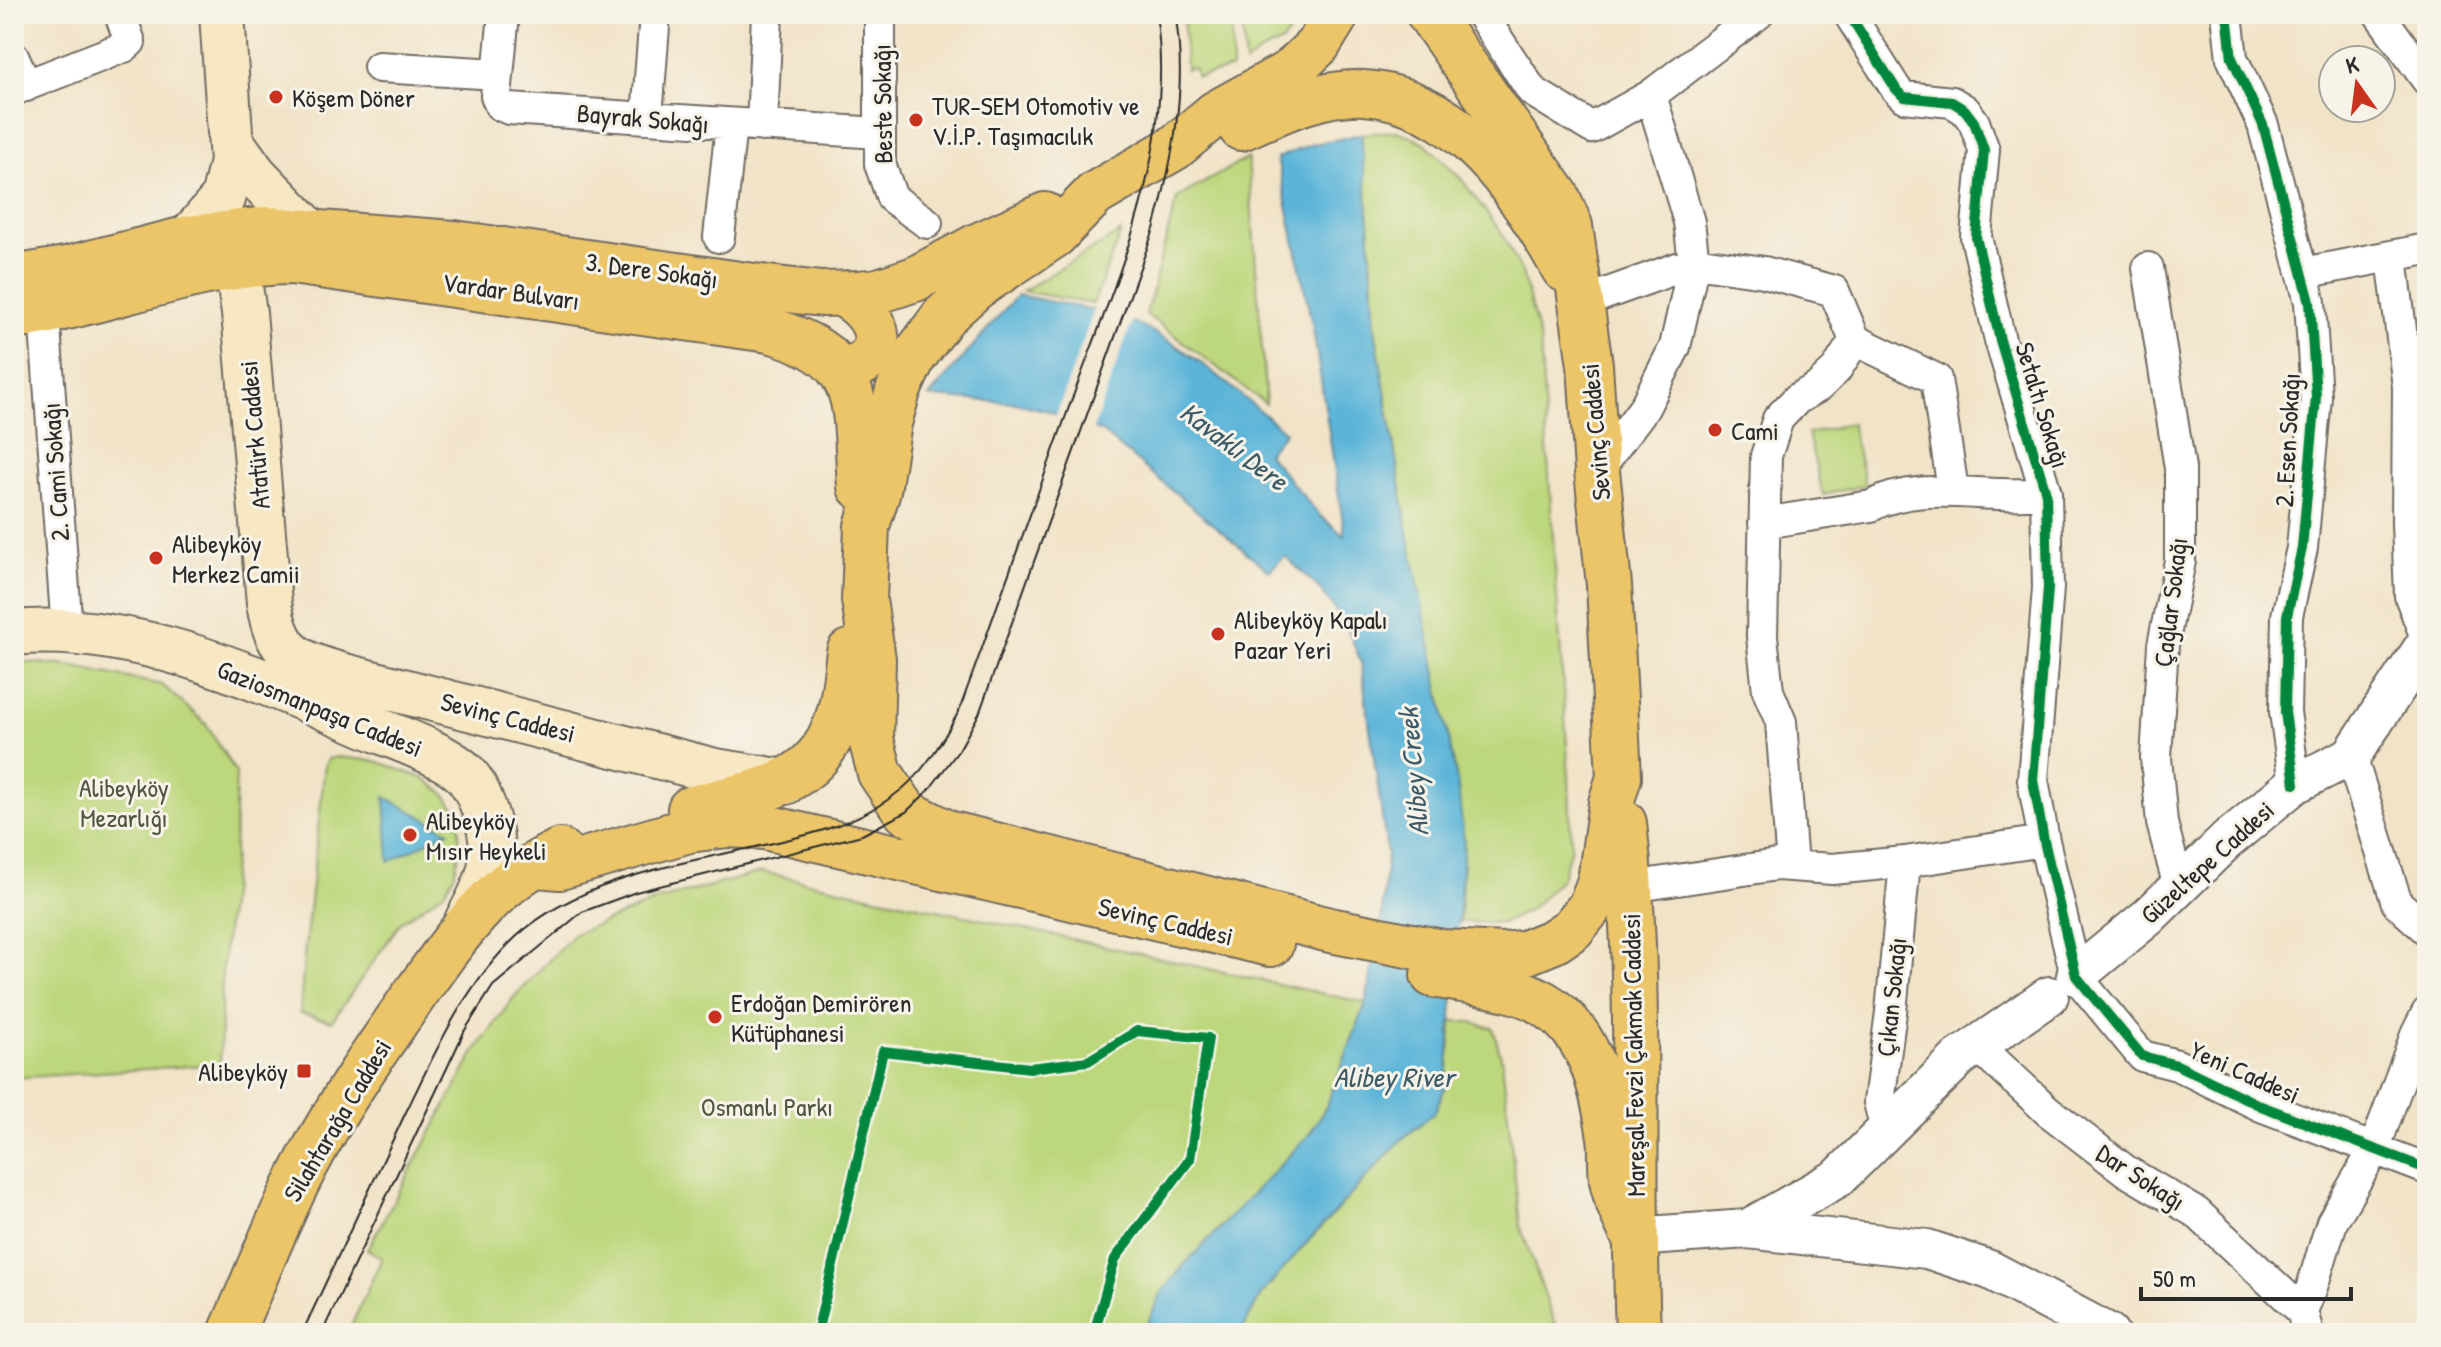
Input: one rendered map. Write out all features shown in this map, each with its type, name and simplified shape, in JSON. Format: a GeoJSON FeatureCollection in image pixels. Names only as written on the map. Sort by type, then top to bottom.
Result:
{"type":"FeatureCollection","features":[{"type":"Feature","properties":{"kind":"main road"},"geometry":{"type":"LineString","coordinates":[[14,278],[170,244],[205,222],[223,199],[232,162],[222,14]]}},
{"type":"Feature","properties":{"kind":"main road"},"geometry":{"type":"LineString","coordinates":[[864,600],[867,526],[878,491],[895,402],[913,358],[944,316],[976,287],[1055,235],[1095,194],[1174,148],[1216,113],[1290,72],[1318,45],[1337,14]]}},
{"type":"Feature","properties":{"kind":"main road"},"geometry":{"type":"LineString","coordinates":[[1429,14],[1557,196],[1570,226],[1583,302]]}},
{"type":"Feature","properties":{"kind":"main road"},"geometry":{"type":"LineString","coordinates":[[1174,148],[1214,138],[1305,101],[1330,96],[1362,93],[1411,103],[1432,113],[1459,133],[1514,189],[1547,238],[1583,302]]}},
{"type":"Feature","properties":{"kind":"main road"},"geometry":{"type":"LineString","coordinates":[[232,143],[255,175],[351,269]]}},
{"type":"Feature","properties":{"kind":"main road","name":"3. Dere Sokağı"},"geometry":{"type":"LineString","coordinates":[[170,244],[251,229],[308,230],[454,243],[782,289],[841,294],[878,291],[915,279],[979,245],[1095,194]]}},
{"type":"Feature","properties":{"kind":"main road"},"geometry":{"type":"LineString","coordinates":[[170,244],[188,269],[237,267]]}},
{"type":"Feature","properties":{"kind":"main road","name":"Vardar Bulvarı"},"geometry":{"type":"LineString","coordinates":[[29,315],[237,267],[292,262],[769,330],[801,339],[830,360],[845,378],[857,411],[861,500],[867,526]]}},
{"type":"Feature","properties":{"kind":"main road","name":"Atatürk Caddesi"},"geometry":{"type":"LineString","coordinates":[[237,267],[244,313],[269,603]]}},
{"type":"Feature","properties":{"kind":"main road"},"geometry":{"type":"LineString","coordinates":[[839,370],[853,369],[865,363],[873,353],[877,339],[869,314],[857,301],[841,294]]}},
{"type":"Feature","properties":{"kind":"main road","name":"Sevinç Caddesi"},"geometry":{"type":"LineString","coordinates":[[1477,969],[1554,941],[1572,929],[1590,907],[1600,881],[1611,803],[1619,777],[1609,585],[1583,302]]}},
{"type":"Feature","properties":{"kind":"main road","name":"Sevinç Caddesi"},"geometry":{"type":"LineString","coordinates":[[864,600],[873,659],[871,739],[880,773],[906,812],[960,836],[1328,943]]}},
{"type":"Feature","properties":{"kind":"main road","name":"Silahtarağa Caddesi"},"geometry":{"type":"LineString","coordinates":[[231,1333],[265,1252],[313,1153],[381,1044],[467,921],[492,895],[562,850],[602,834],[767,789],[803,773],[817,757],[839,717],[850,645],[864,600]]}},
{"type":"Feature","properties":{"kind":"main road"},"geometry":{"type":"LineString","coordinates":[[172,652],[210,647],[232,639],[258,620],[269,603]]}},
{"type":"Feature","properties":{"kind":"main road","name":"Sevinç Caddesi"},"geometry":{"type":"LineString","coordinates":[[269,603],[274,631],[283,647],[295,659],[315,668],[715,771],[785,782]]}},
{"type":"Feature","properties":{"kind":"main road","name":"Gaziosmanpaşa Caddesi"},"geometry":{"type":"LineString","coordinates":[[14,633],[67,631],[172,652],[226,667],[431,753],[465,774],[480,797],[494,845],[481,896],[467,921]]}},
{"type":"Feature","properties":{"kind":"main road","name":"Mareşal Fevzi Çakmak Caddesi"},"geometry":{"type":"LineString","coordinates":[[1619,777],[1631,887],[1637,1066],[1634,1237],[1638,1333]]}},
{"type":"Feature","properties":{"kind":"main road","name":"Sevinç Caddesi"},"geometry":{"type":"LineString","coordinates":[[537,865],[566,866],[689,830],[727,825],[765,827],[1328,943]]}},
{"type":"Feature","properties":{"kind":"main road"},"geometry":{"type":"LineString","coordinates":[[1328,943],[1443,952],[1541,1002],[1577,1033],[1594,1064],[1603,1094],[1611,1143],[1612,1180],[1619,1207],[1634,1237]]}},
{"type":"Feature","properties":{"kind":"street"},"geometry":{"type":"LineString","coordinates":[[14,58],[20,88],[124,47],[130,42],[120,14]]}},
{"type":"Feature","properties":{"kind":"street","name":"Bayrak Sokağı"},"geometry":{"type":"LineString","coordinates":[[504,14],[496,96],[500,105],[509,109],[879,133]]}},
{"type":"Feature","properties":{"kind":"street"},"geometry":{"type":"LineString","coordinates":[[647,117],[655,14]]}},
{"type":"Feature","properties":{"kind":"street"},"geometry":{"type":"LineString","coordinates":[[762,126],[767,14]]}},
{"type":"Feature","properties":{"kind":"street","name":"Beste Sokağı"},"geometry":{"type":"LineString","coordinates":[[880,14],[880,164],[892,198],[927,223]]}},
{"type":"Feature","properties":{"kind":"street"},"geometry":{"type":"LineString","coordinates":[[1481,14],[1532,91],[1592,128],[1651,95],[1758,14]]}},
{"type":"Feature","properties":{"kind":"street","name":"Setaltı Sokağı"},"geometry":{"type":"LineString","coordinates":[[1849,14],[1896,89],[1904,97],[1952,102],[1965,110],[1974,122],[1984,150],[1976,237],[2000,340],[2046,493],[2048,588],[2033,780],[2063,986]]}},
{"type":"Feature","properties":{"kind":"street","name":"2. Esen Sokağı"},"geometry":{"type":"LineString","coordinates":[[2227,14],[2232,58],[2263,125],[2310,302],[2316,397],[2302,548],[2287,616],[2285,712],[2295,784]]}},
{"type":"Feature","properties":{"kind":"street"},"geometry":{"type":"LineString","coordinates":[[2379,14],[2427,80]]}},
{"type":"Feature","properties":{"kind":"street"},"geometry":{"type":"LineString","coordinates":[[379,67],[498,74]]}},
{"type":"Feature","properties":{"kind":"street"},"geometry":{"type":"LineString","coordinates":[[1597,471],[1644,408],[1675,347],[1694,262],[1689,222],[1651,95]]}},
{"type":"Feature","properties":{"kind":"street"},"geometry":{"type":"LineString","coordinates":[[719,237],[731,125]]}},
{"type":"Feature","properties":{"kind":"street"},"geometry":{"type":"LineString","coordinates":[[2303,273],[2427,249]]}},
{"type":"Feature","properties":{"kind":"street"},"geometry":{"type":"LineString","coordinates":[[2392,257],[2408,387],[2410,596],[2427,641]]}},
{"type":"Feature","properties":{"kind":"street"},"geometry":{"type":"LineString","coordinates":[[1583,302],[1694,262],[1764,272],[1834,291],[1855,340],[1936,379],[1953,490]]}},
{"type":"Feature","properties":{"kind":"street","name":"Çağlar Sokağı"},"geometry":{"type":"LineString","coordinates":[[2148,268],[2180,468],[2180,561],[2163,645],[2156,758],[2162,823],[2179,887]]}},
{"type":"Feature","properties":{"kind":"street","name":"2. Cami Sokağı"},"geometry":{"type":"LineString","coordinates":[[29,315],[67,631]]}},
{"type":"Feature","properties":{"kind":"street"},"geometry":{"type":"LineString","coordinates":[[1792,866],[1781,722],[1768,691],[1762,636],[1766,456],[1778,419],[1797,399],[1818,387],[1836,370],[1855,340]]}},
{"type":"Feature","properties":{"kind":"street"},"geometry":{"type":"LineString","coordinates":[[1764,523],[1871,506],[1886,498],[1953,490],[2002,494],[2046,493]]}},
{"type":"Feature","properties":{"kind":"street","name":"Güzeltepe Caddesi"},"geometry":{"type":"LineString","coordinates":[[1747,1229],[1838,1178],[1959,1058],[2063,986],[2148,917],[2226,841],[2295,784],[2351,756],[2427,641]]}},
{"type":"Feature","properties":{"kind":"street"},"geometry":{"type":"LineString","coordinates":[[2351,756],[2397,903],[2427,930]]}},
{"type":"Feature","properties":{"kind":"street"},"geometry":{"type":"LineString","coordinates":[[1631,887],[1777,865],[1832,869],[1905,862],[2044,841]]}},
{"type":"Feature","properties":{"kind":"street","name":"Çıkan Sokağı"},"geometry":{"type":"LineString","coordinates":[[1886,1130],[1879,1102],[1905,862]]}},
{"type":"Feature","properties":{"kind":"street","name":"Yeni Caddesi"},"geometry":{"type":"LineString","coordinates":[[2063,986],[2142,1056],[2177,1065],[2261,1106],[2427,1169]]}},
{"type":"Feature","properties":{"kind":"street"},"geometry":{"type":"LineString","coordinates":[[2305,1322],[2332,1222],[2374,1150],[2427,1013]]}},
{"type":"Feature","properties":{"kind":"street","name":"Dar Sokağı"},"geometry":{"type":"LineString","coordinates":[[1977,1045],[2052,1114],[2126,1171],[2197,1213],[2305,1322]]}},
{"type":"Feature","properties":{"kind":"street"},"geometry":{"type":"LineString","coordinates":[[1634,1237],[1747,1229],[1927,1249],[1990,1270],[2109,1333]]}},
{"type":"Feature","properties":{"kind":"green space"},"geometry":{"type":"Polygon","coordinates":[[[1183,14],[1229,14],[1232,69],[1197,77],[1194,68],[1186,69],[1183,14]]]}},
{"type":"Feature","properties":{"kind":"green space"},"geometry":{"type":"Polygon","coordinates":[[[1242,14],[1304,14],[1282,42],[1257,54],[1245,64],[1242,14]]]}},
{"type":"Feature","properties":{"kind":"green space"},"geometry":{"type":"Polygon","coordinates":[[[1397,131],[1424,142],[1462,180],[1501,232],[1522,272],[1540,340],[1571,847],[1562,878],[1530,910],[1503,923],[1460,922],[1464,841],[1408,533],[1375,329],[1361,134],[1397,131]]]}},
{"type":"Feature","properties":{"kind":"green space"},"geometry":{"type":"Polygon","coordinates":[[[1248,158],[1266,404],[1146,314],[1177,198],[1248,158]]]}},
{"type":"Feature","properties":{"kind":"green space"},"geometry":{"type":"Polygon","coordinates":[[[1121,232],[1093,304],[1023,291],[1121,232]]]}},
{"type":"Feature","properties":{"kind":"green space"},"geometry":{"type":"Polygon","coordinates":[[[1851,423],[1865,485],[1823,495],[1808,434],[1851,423]]]}},
{"type":"Feature","properties":{"kind":"green space","name":"Alibeyköy Mezarlığı"},"geometry":{"type":"Polygon","coordinates":[[[14,661],[70,666],[162,685],[206,724],[236,773],[234,856],[222,971],[220,1064],[14,1078],[14,661]]]}},
{"type":"Feature","properties":{"kind":"green space"},"geometry":{"type":"Polygon","coordinates":[[[338,757],[376,761],[423,778],[444,793],[458,812],[460,850],[454,875],[444,892],[401,922],[332,1021],[300,1013],[325,765],[328,759],[338,757]]]}},
{"type":"Feature","properties":{"kind":"green space","name":"Osmanlı Parkı"},"geometry":{"type":"Polygon","coordinates":[[[762,872],[1366,1003],[1326,1107],[1308,1136],[1185,1264],[1161,1294],[1143,1333],[348,1333],[382,1258],[367,1250],[476,1050],[514,997],[574,934],[659,900],[762,872]]]}},
{"type":"Feature","properties":{"kind":"green space"},"geometry":{"type":"Polygon","coordinates":[[[1452,1021],[1493,1028],[1502,1061],[1520,1225],[1558,1333],[1241,1333],[1260,1296],[1299,1251],[1401,1140],[1435,1112],[1447,1082],[1452,1021]]]}},
{"type":"Feature","properties":{"kind":"water"},"geometry":{"type":"Polygon","coordinates":[[[1361,134],[1375,329],[1408,533],[1457,780],[1464,840],[1447,1082],[1435,1112],[1401,1140],[1299,1251],[1260,1296],[1241,1333],[1143,1333],[1161,1294],[1185,1264],[1309,1135],[1326,1107],[1366,1003],[1382,913],[1387,853],[1361,662],[1346,625],[1321,590],[1285,556],[1269,571],[1102,432],[1049,411],[1016,403],[929,397],[1017,295],[1129,320],[1199,361],[1285,432],[1267,453],[1319,515],[1345,536],[1313,329],[1277,158],[1310,145],[1361,134]]]}},
{"type":"Feature","properties":{"kind":"water"},"geometry":{"type":"Polygon","coordinates":[[[385,797],[449,831],[389,862],[385,797]]]}},
{"type":"Feature","properties":{"kind":"pier"},"geometry":{"type":"Polygon","coordinates":[[[1095,308],[1133,319],[1092,432],[1055,418],[1095,308]]]}},
{"type":"Feature","properties":{"kind":"tram line"},"geometry":{"type":"LineString","coordinates":[[302,1333],[440,1043],[466,997],[517,936],[567,902],[626,878],[804,836],[859,816],[904,788],[939,746],[959,711],[1138,215],[1158,116],[1160,65],[1156,14]]}},
{"type":"Feature","properties":{"kind":"tram line"},"geometry":{"type":"LineString","coordinates":[[322,1333],[465,1030],[493,986],[582,912],[636,892],[862,835],[906,812],[928,791],[959,750],[979,714],[1154,229],[1167,176],[1179,95],[1179,41],[1175,14]]}},
{"type":"Feature","properties":{"kind":"cycle path"},"geometry":{"type":"LineString","coordinates":[[1849,14],[1896,89],[1904,97],[1952,102],[1965,110],[1974,122],[1984,150],[1976,237],[2000,340],[2046,493],[2048,588],[2033,780],[2076,976],[2142,1056],[2177,1065],[2261,1106],[2427,1169]]}},
{"type":"Feature","properties":{"kind":"cycle path"},"geometry":{"type":"LineString","coordinates":[[2227,14],[2232,58],[2263,125],[2310,302],[2316,397],[2302,548],[2287,616],[2285,712],[2295,784]]}},
{"type":"Feature","properties":{"kind":"cycle path"},"geometry":{"type":"LineString","coordinates":[[817,1333],[883,1051],[1030,1068],[1088,1061],[1137,1031],[1208,1038],[1190,1159],[1115,1259],[1094,1333]]}},
{"type":"Feature","properties":{"kind":"place","name":"Köşem Döner"},"geometry":{"type":"Point","coordinates":[276,97]}},
{"type":"Feature","properties":{"kind":"place","name":"TUR-SEM Otomotiv ve V.İ.P. Taşımacılık"},"geometry":{"type":"Point","coordinates":[916,120]}},
{"type":"Feature","properties":{"kind":"place","name":"Cami"},"geometry":{"type":"Point","coordinates":[1715,430]}},
{"type":"Feature","properties":{"kind":"place","name":"Alibeyköy Merkez Camii"},"geometry":{"type":"Point","coordinates":[156,558]}},
{"type":"Feature","properties":{"kind":"place","name":"Alibeyköy Kapalı Pazar Yeri"},"geometry":{"type":"Point","coordinates":[1218,634]}},
{"type":"Feature","properties":{"kind":"place","name":"Alibeyköy Mısır Heykeli"},"geometry":{"type":"Point","coordinates":[410,835]}},
{"type":"Feature","properties":{"kind":"place","name":"Erdoğan Demirören Kütüphanesi"},"geometry":{"type":"Point","coordinates":[715,1017]}},
{"type":"Feature","properties":{"kind":"place","name":"Alibeyköy"},"geometry":{"type":"Point","coordinates":[304,1071]}},
{"type":"Feature","properties":{"kind":"water label","name":"Kavaklı Dere"},"geometry":{"type":"Point","coordinates":[1234,446]}},
{"type":"Feature","properties":{"kind":"water label","name":"Alibey Creek"},"geometry":{"type":"Point","coordinates":[1413,772]}},
{"type":"Feature","properties":{"kind":"water label","name":"Alibey River"},"geometry":{"type":"Point","coordinates":[1394,1077]}}]}
